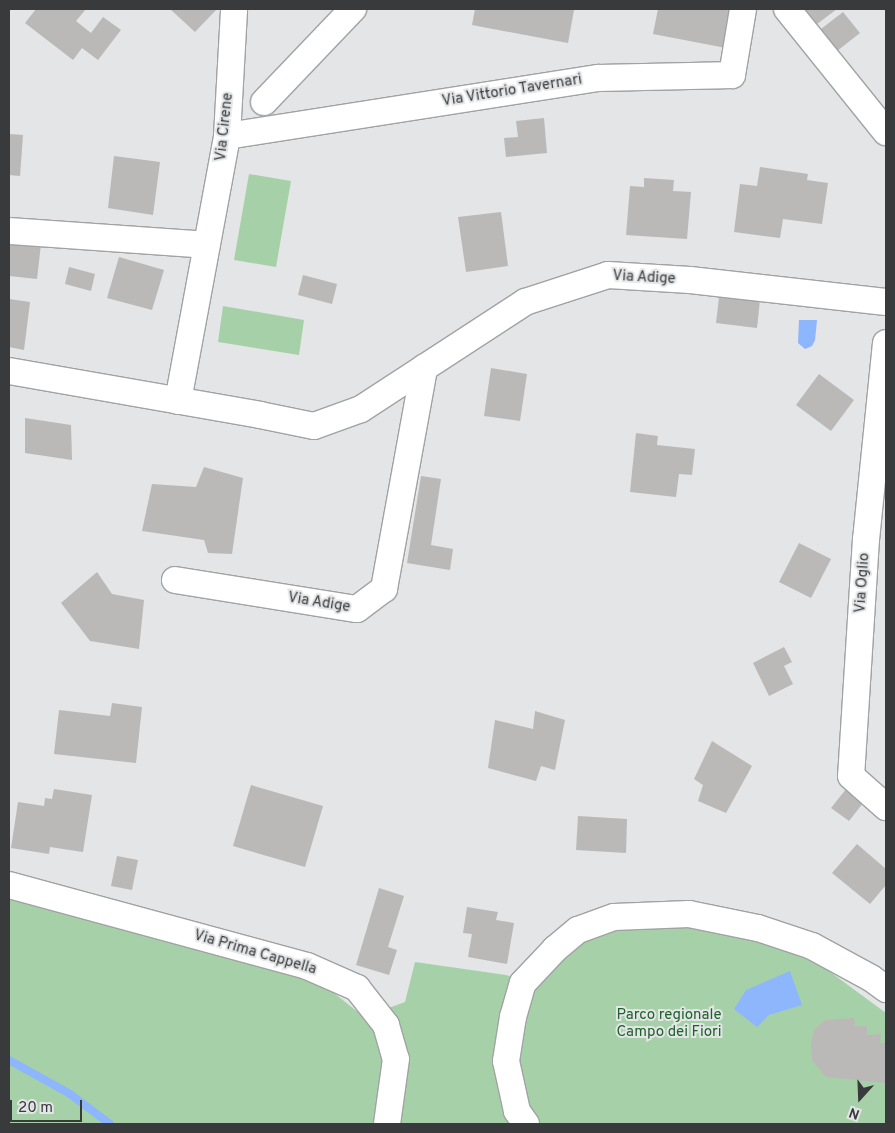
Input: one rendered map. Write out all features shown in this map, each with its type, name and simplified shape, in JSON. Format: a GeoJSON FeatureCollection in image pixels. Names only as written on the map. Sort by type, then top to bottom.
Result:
{"type":"FeatureCollection","features":[{"type":"Feature","properties":{"kind":"street","name":"Via Cirene"},"geometry":{"type":"LineString","coordinates":[[178,401],[227,136],[234,9]]}},
{"type":"Feature","properties":{"kind":"street"},"geometry":{"type":"LineString","coordinates":[[264,102],[354,9]]}},
{"type":"Feature","properties":{"kind":"street","name":"Via Vittorio Tavernari"},"geometry":{"type":"LineString","coordinates":[[227,136],[598,78],[732,75],[743,9]]}},
{"type":"Feature","properties":{"kind":"street"},"geometry":{"type":"LineString","coordinates":[[787,9],[886,132]]}},
{"type":"Feature","properties":{"kind":"street"},"geometry":{"type":"LineString","coordinates":[[9,231],[207,244]]}},
{"type":"Feature","properties":{"kind":"street","name":"Via Adige"},"geometry":{"type":"LineString","coordinates":[[9,371],[314,426],[361,409],[525,302],[608,275],[690,280],[886,302]]}},
{"type":"Feature","properties":{"kind":"street","name":"Via Oglio"},"geometry":{"type":"LineString","coordinates":[[886,343],[866,539],[851,776],[886,808]]}},
{"type":"Feature","properties":{"kind":"street","name":"Via Adige"},"geometry":{"type":"LineString","coordinates":[[175,580],[357,610],[384,589],[424,368]]}},
{"type":"Feature","properties":{"kind":"street","name":"Via Prima Cappella"},"geometry":{"type":"LineString","coordinates":[[9,885],[307,966],[357,988],[386,1025],[396,1059],[387,1124]]}},
{"type":"Feature","properties":{"kind":"street"},"geometry":{"type":"LineString","coordinates":[[526,1124],[517,1111],[506,1060],[513,1017],[523,984],[555,949],[578,930],[614,917],[690,914],[758,928],[812,946],[871,978],[886,989]]}},
{"type":"Feature","properties":{"kind":"green space"},"geometry":{"type":"Polygon","coordinates":[[[249,174],[291,181],[276,267],[234,260],[249,174]]]}},
{"type":"Feature","properties":{"kind":"green space"},"geometry":{"type":"Polygon","coordinates":[[[223,306],[304,320],[299,355],[218,342],[223,306]]]}},
{"type":"Feature","properties":{"kind":"green space","name":"Parco regionale Campo dei Fiori"},"geometry":{"type":"Polygon","coordinates":[[[9,899],[224,955],[324,985],[364,1017],[405,1002],[415,962],[506,975],[537,985],[578,945],[615,929],[662,922],[776,941],[822,966],[886,1013],[886,1124],[9,1124],[9,899]]]}},
{"type":"Feature","properties":{"kind":"water"},"geometry":{"type":"Polygon","coordinates":[[[799,320],[817,320],[815,340],[812,346],[805,349],[798,343],[799,320]]]}},
{"type":"Feature","properties":{"kind":"water"},"geometry":{"type":"Polygon","coordinates":[[[790,971],[802,1005],[769,1015],[757,1027],[734,1009],[746,990],[790,971]]]}},
{"type":"Feature","properties":{"kind":"building"},"geometry":{"type":"Polygon","coordinates":[[[36,9],[86,9],[76,21],[91,33],[103,17],[121,30],[98,60],[82,48],[73,60],[25,23],[36,9]]]}},
{"type":"Feature","properties":{"kind":"building"},"geometry":{"type":"Polygon","coordinates":[[[170,9],[217,9],[195,32],[170,9]]]}},
{"type":"Feature","properties":{"kind":"building"},"geometry":{"type":"Polygon","coordinates":[[[475,9],[574,10],[568,43],[472,25],[475,9]]]}},
{"type":"Feature","properties":{"kind":"building"},"geometry":{"type":"Polygon","coordinates":[[[658,9],[733,9],[726,48],[653,34],[658,9]]]}},
{"type":"Feature","properties":{"kind":"building"},"geometry":{"type":"Polygon","coordinates":[[[805,9],[837,9],[817,24],[805,9]]]}},
{"type":"Feature","properties":{"kind":"building"},"geometry":{"type":"Polygon","coordinates":[[[843,12],[860,33],[837,51],[821,29],[843,12]]]}},
{"type":"Feature","properties":{"kind":"building"},"geometry":{"type":"Polygon","coordinates":[[[544,118],[547,153],[506,157],[504,138],[518,137],[516,121],[544,118]]]}},
{"type":"Feature","properties":{"kind":"building"},"geometry":{"type":"Polygon","coordinates":[[[9,134],[23,135],[20,176],[9,175],[9,134]]]}},
{"type":"Feature","properties":{"kind":"building"},"geometry":{"type":"Polygon","coordinates":[[[114,156],[160,162],[153,215],[108,208],[114,156]]]}},
{"type":"Feature","properties":{"kind":"building"},"geometry":{"type":"Polygon","coordinates":[[[760,167],[808,174],[807,180],[828,183],[822,224],[783,219],[780,238],[734,232],[740,184],[757,186],[760,167]]]}},
{"type":"Feature","properties":{"kind":"building"},"geometry":{"type":"Polygon","coordinates":[[[644,178],[674,180],[673,191],[691,192],[687,239],[626,235],[630,186],[644,187],[644,178]]]}},
{"type":"Feature","properties":{"kind":"building"},"geometry":{"type":"Polygon","coordinates":[[[501,212],[508,266],[466,272],[458,217],[501,212]]]}},
{"type":"Feature","properties":{"kind":"building"},"geometry":{"type":"Polygon","coordinates":[[[9,241],[41,244],[37,279],[9,276],[9,241]]]}},
{"type":"Feature","properties":{"kind":"building"},"geometry":{"type":"Polygon","coordinates":[[[119,257],[164,270],[152,310],[107,298],[119,257]]]}},
{"type":"Feature","properties":{"kind":"building"},"geometry":{"type":"Polygon","coordinates":[[[69,267],[95,274],[91,291],[65,284],[69,267]]]}},
{"type":"Feature","properties":{"kind":"building"},"geometry":{"type":"Polygon","coordinates":[[[303,275],[337,284],[332,304],[298,295],[303,275]]]}},
{"type":"Feature","properties":{"kind":"building"},"geometry":{"type":"Polygon","coordinates":[[[720,289],[760,300],[757,328],[716,323],[720,289]]]}},
{"type":"Feature","properties":{"kind":"building"},"geometry":{"type":"Polygon","coordinates":[[[9,299],[30,302],[24,350],[9,347],[9,299]]]}},
{"type":"Feature","properties":{"kind":"building"},"geometry":{"type":"Polygon","coordinates":[[[491,368],[527,374],[520,421],[484,416],[491,368]]]}},
{"type":"Feature","properties":{"kind":"building"},"geometry":{"type":"Polygon","coordinates":[[[819,374],[854,400],[831,431],[796,405],[819,374]]]}},
{"type":"Feature","properties":{"kind":"building"},"geometry":{"type":"Polygon","coordinates":[[[25,418],[71,425],[72,460],[25,453],[25,418]]]}},
{"type":"Feature","properties":{"kind":"building"},"geometry":{"type":"Polygon","coordinates":[[[636,433],[658,436],[657,445],[695,449],[692,475],[679,474],[676,497],[630,492],[636,433]]]}},
{"type":"Feature","properties":{"kind":"building"},"geometry":{"type":"Polygon","coordinates":[[[204,467],[243,478],[232,554],[208,553],[204,540],[142,531],[152,484],[196,487],[204,467]]]}},
{"type":"Feature","properties":{"kind":"building"},"geometry":{"type":"Polygon","coordinates":[[[421,476],[441,479],[431,545],[453,549],[450,570],[407,563],[421,476]]]}},
{"type":"Feature","properties":{"kind":"building"},"geometry":{"type":"Polygon","coordinates":[[[799,543],[831,559],[811,598],[779,582],[799,543]]]}},
{"type":"Feature","properties":{"kind":"building"},"geometry":{"type":"Polygon","coordinates":[[[97,572],[112,594],[144,600],[139,649],[90,641],[61,603],[97,572]]]}},
{"type":"Feature","properties":{"kind":"building"},"geometry":{"type":"Polygon","coordinates":[[[784,647],[792,662],[784,666],[793,684],[769,696],[753,663],[784,647]]]}},
{"type":"Feature","properties":{"kind":"building"},"geometry":{"type":"Polygon","coordinates":[[[112,703],[142,707],[136,763],[54,754],[59,710],[110,716],[112,703]]]}},
{"type":"Feature","properties":{"kind":"building"},"geometry":{"type":"Polygon","coordinates":[[[535,711],[565,720],[555,770],[541,766],[536,781],[488,768],[495,720],[533,729],[535,711]]]}},
{"type":"Feature","properties":{"kind":"building"},"geometry":{"type":"Polygon","coordinates":[[[712,741],[752,766],[726,813],[698,801],[703,785],[694,779],[712,741]]]}},
{"type":"Feature","properties":{"kind":"building"},"geometry":{"type":"Polygon","coordinates":[[[850,784],[867,798],[849,821],[831,808],[850,784]]]}},
{"type":"Feature","properties":{"kind":"building"},"geometry":{"type":"Polygon","coordinates":[[[251,785],[323,806],[305,867],[233,846],[251,785]]]}},
{"type":"Feature","properties":{"kind":"building"},"geometry":{"type":"Polygon","coordinates":[[[54,789],[92,795],[83,852],[50,847],[49,854],[11,848],[18,802],[44,806],[45,798],[52,799],[54,789]]]}},
{"type":"Feature","properties":{"kind":"building"},"geometry":{"type":"Polygon","coordinates":[[[578,816],[627,819],[626,853],[576,850],[578,816]]]}},
{"type":"Feature","properties":{"kind":"building"},"geometry":{"type":"Polygon","coordinates":[[[857,844],[886,869],[886,885],[870,904],[832,873],[857,844]]]}},
{"type":"Feature","properties":{"kind":"building"},"geometry":{"type":"Polygon","coordinates":[[[117,856],[138,860],[132,890],[111,886],[117,856]]]}},
{"type":"Feature","properties":{"kind":"building"},"geometry":{"type":"Polygon","coordinates":[[[379,888],[404,896],[388,947],[397,950],[389,975],[356,965],[379,888]]]}},
{"type":"Feature","properties":{"kind":"building"},"geometry":{"type":"Polygon","coordinates":[[[467,907],[498,912],[496,920],[514,923],[507,964],[468,957],[472,934],[463,933],[467,907]]]}},
{"type":"Feature","properties":{"kind":"building"},"geometry":{"type":"Polygon","coordinates":[[[854,1018],[855,1026],[867,1026],[867,1035],[881,1034],[880,1043],[886,1043],[886,1083],[826,1077],[812,1061],[811,1044],[814,1030],[825,1020],[854,1018]]]}},
{"type":"Feature","properties":{"kind":"waterway"},"geometry":{"type":"LineString","coordinates":[[9,1060],[70,1094],[110,1124]]}}]}
